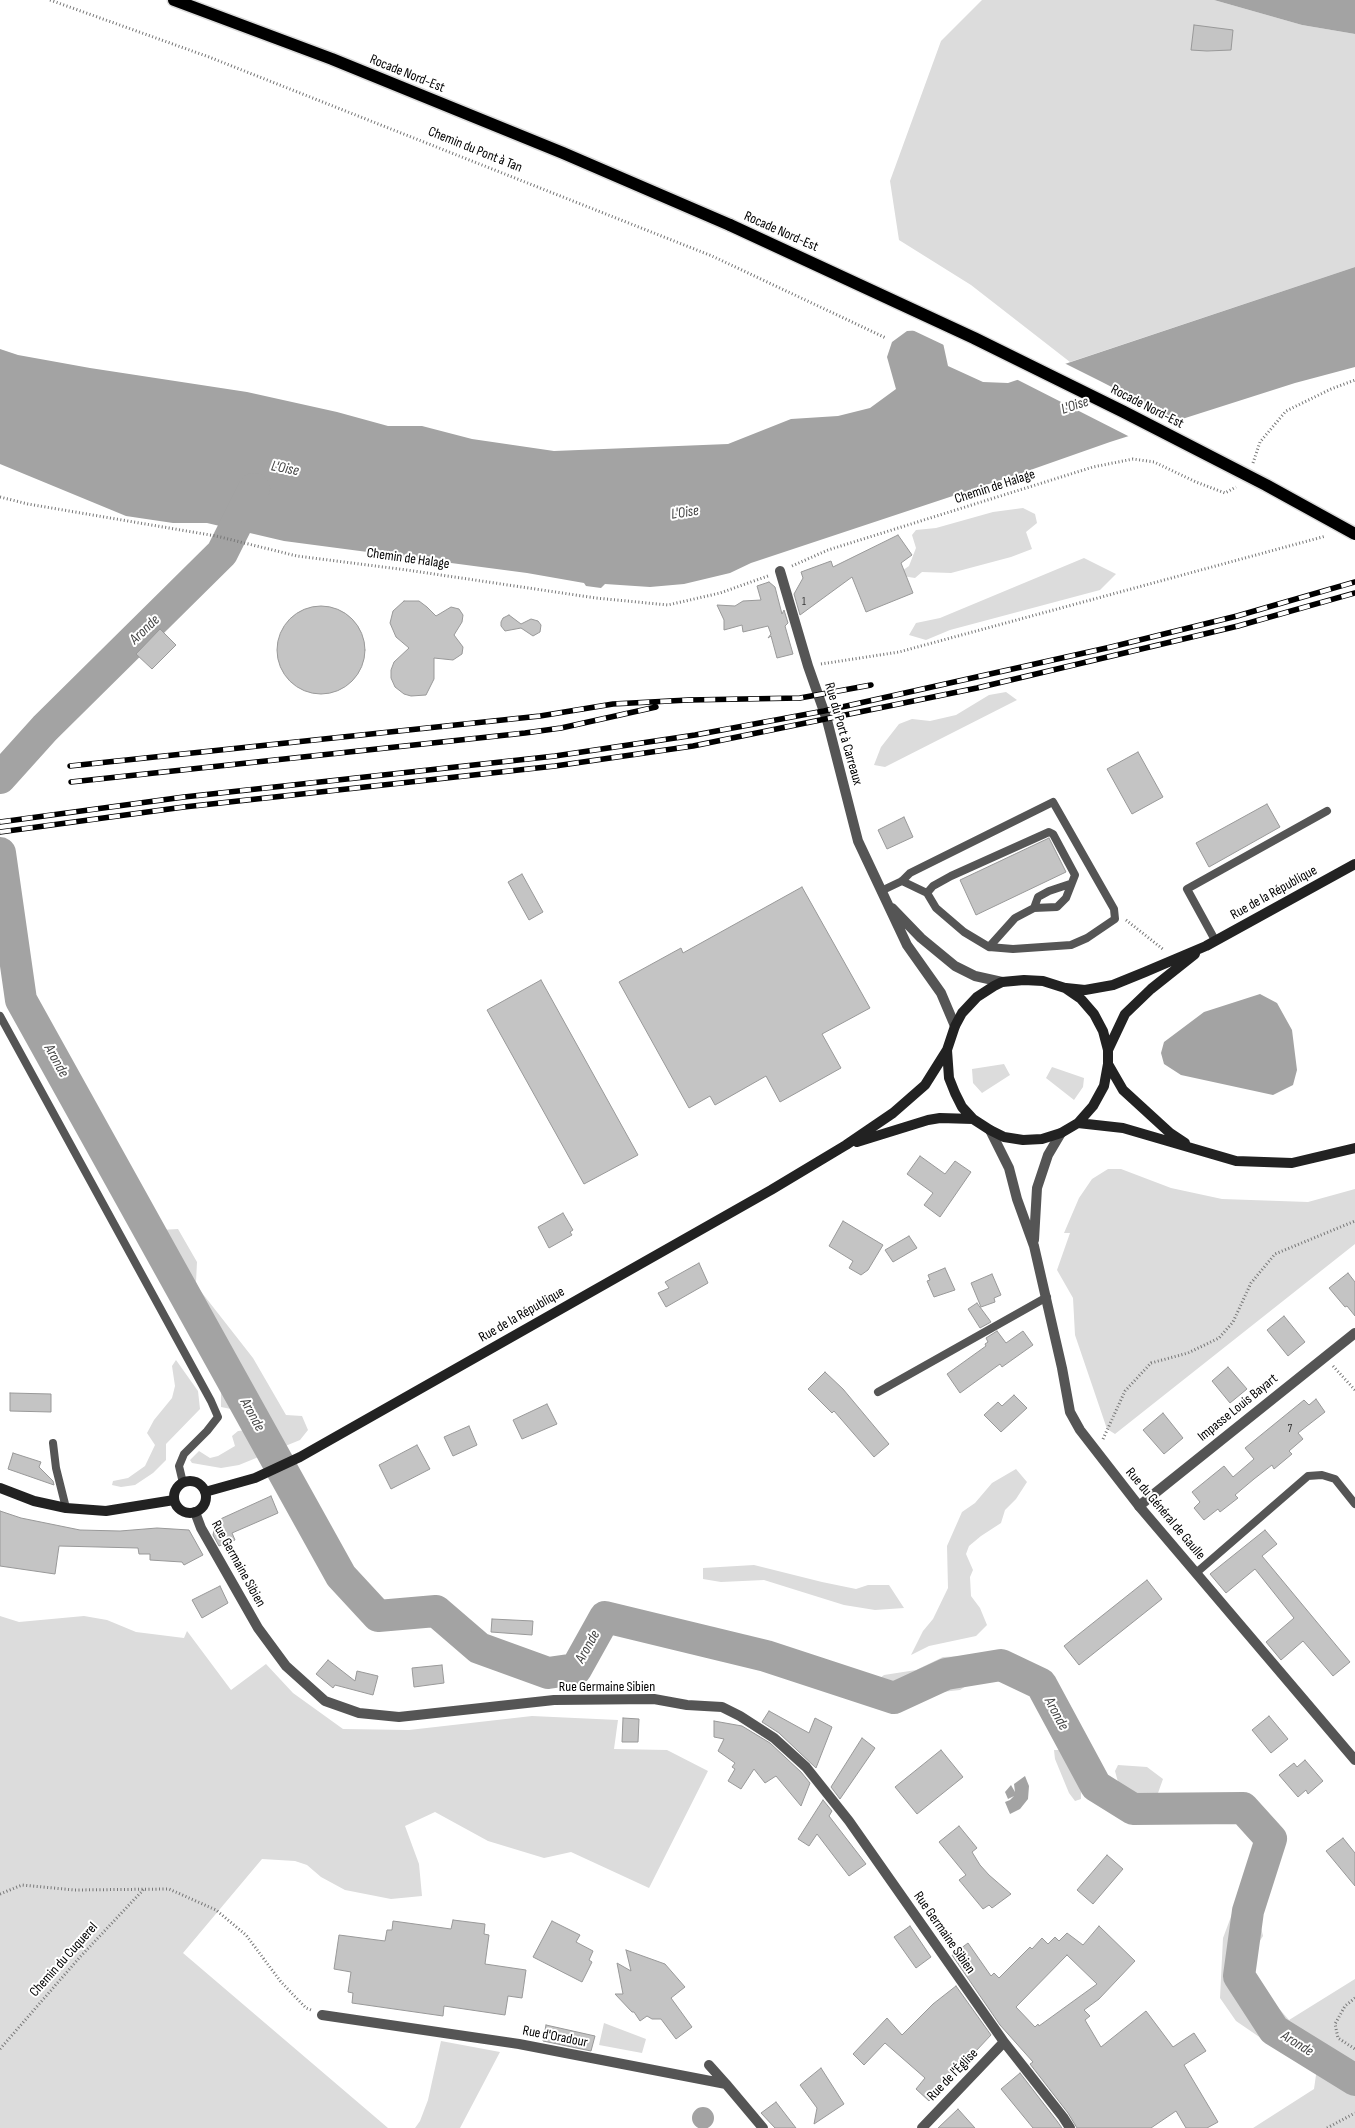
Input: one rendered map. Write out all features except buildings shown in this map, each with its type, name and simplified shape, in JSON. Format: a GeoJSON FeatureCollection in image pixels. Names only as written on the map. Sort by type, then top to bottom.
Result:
{"type":"FeatureCollection","features":[{"type":"Feature","properties":{"kind":"main road","name":"Rocade Nord-Est"},"geometry":{"type":"LineString","coordinates":[[174,0],[332,59],[563,153],[801,257],[974,338],[1124,412],[1266,485],[1355,534]]}},
{"type":"Feature","properties":{"kind":"main road","name":"Rue de la République"},"geometry":{"type":"LineString","coordinates":[[1108,1050],[1126,1014],[1151,990],[1206,946],[1355,864]]}},
{"type":"Feature","properties":{"kind":"main road","name":"Rue de la République"},"geometry":{"type":"LineString","coordinates":[[1065,988],[1085,990],[1113,984],[1206,946]]}},
{"type":"Feature","properties":{"kind":"main road"},"geometry":{"type":"LineString","coordinates":[[1043,981],[1065,988],[1082,1000],[1094,1014],[1103,1032],[1108,1050],[1108,1064],[1104,1086],[1093,1106],[1078,1123],[1061,1133],[1042,1139],[1023,1140],[1004,1137],[973,1119],[962,1107],[954,1093],[949,1078],[947,1050],[955,1026],[962,1013],[977,997],[1002,982],[1043,981]]}},
{"type":"Feature","properties":{"kind":"main road","name":"Rue de la République"},"geometry":{"type":"LineString","coordinates":[[205,1492],[262,1475],[300,1457],[778,1186],[846,1145],[893,1113],[922,1088],[947,1050]]}},
{"type":"Feature","properties":{"kind":"main road"},"geometry":{"type":"LineString","coordinates":[[1108,1064],[1123,1090],[1170,1133],[1192,1148]]}},
{"type":"Feature","properties":{"kind":"main road","name":"Rue de la République"},"geometry":{"type":"LineString","coordinates":[[846,1145],[928,1120],[940,1118],[973,1119]]}},
{"type":"Feature","properties":{"kind":"main road"},"geometry":{"type":"LineString","coordinates":[[1078,1123],[1123,1128],[1147,1137],[1236,1161],[1292,1163],[1355,1148]]}},
{"type":"Feature","properties":{"kind":"main road"},"geometry":{"type":"LineString","coordinates":[[188,1481],[198,1483],[205,1492],[203,1506],[195,1512],[181,1510],[174,1500],[176,1489],[182,1483],[188,1481]]}},
{"type":"Feature","properties":{"kind":"main road"},"geometry":{"type":"LineString","coordinates":[[0,1488],[34,1500],[66,1508],[106,1511],[174,1500]]}},
{"type":"Feature","properties":{"kind":"street","name":"Rue du Port à Carreaux"},"geometry":{"type":"LineString","coordinates":[[780,571],[808,666],[827,720],[858,841],[907,945],[941,993],[955,1026]]}},
{"type":"Feature","properties":{"kind":"street","name":"Rue du Port à Carreaux"},"geometry":{"type":"LineString","coordinates":[[886,902],[921,938],[955,966],[975,976],[1002,982]]}},
{"type":"Feature","properties":{"kind":"street","name":"Rue du Général de Gaulle"},"geometry":{"type":"LineString","coordinates":[[990,1130],[1009,1168],[1017,1199],[1034,1246],[1047,1297],[1070,1412],[1096,1452],[1139,1506],[1355,1760]]}},
{"type":"Feature","properties":{"kind":"street","name":"Rue du Général de Gaulle"},"geometry":{"type":"LineString","coordinates":[[1034,1246],[1037,1188],[1048,1155],[1061,1133]]}},
{"type":"Feature","properties":{"kind":"street","name":"Impasse Louis Bayart"},"geometry":{"type":"LineString","coordinates":[[1139,1506],[1355,1333]]}},
{"type":"Feature","properties":{"kind":"street","name":"Rue Germaine Sibien"},"geometry":{"type":"LineString","coordinates":[[195,1512],[258,1628],[286,1666],[325,1701],[359,1713],[399,1716],[554,1700],[654,1700],[687,1705],[722,1707],[774,1738],[806,1767],[849,1821],[1004,2042],[1070,2128]]}},
{"type":"Feature","properties":{"kind":"street","name":"Rue d'Oradour"},"geometry":{"type":"LineString","coordinates":[[322,2015],[519,2044],[726,2084]]}},
{"type":"Feature","properties":{"kind":"street","name":"Rue de l'Église"},"geometry":{"type":"LineString","coordinates":[[922,2128],[1004,2042]]}},
{"type":"Feature","properties":{"kind":"street"},"geometry":{"type":"LineString","coordinates":[[709,2065],[763,2128]]}},
{"type":"Feature","properties":{"kind":"lane"},"geometry":{"type":"LineString","coordinates":[[881,891],[902,881],[910,873],[1053,802],[1114,909],[1115,918],[1087,938],[1071,945],[1014,949],[989,947],[964,932],[936,908],[927,893],[902,881]]}},
{"type":"Feature","properties":{"kind":"lane"},"geometry":{"type":"LineString","coordinates":[[1215,940],[1187,889],[1327,811]]}},
{"type":"Feature","properties":{"kind":"lane"},"geometry":{"type":"LineString","coordinates":[[927,893],[933,886],[951,876],[1049,832],[1053,834],[1075,875],[1066,898],[1057,907],[1034,908],[1015,918],[989,947]]}},
{"type":"Feature","properties":{"kind":"lane"},"geometry":{"type":"LineString","coordinates":[[1034,908],[1038,897],[1070,884]]}},
{"type":"Feature","properties":{"kind":"lane"},"geometry":{"type":"LineString","coordinates":[[0,1016],[218,1417],[184,1454],[179,1466],[182,1483]]}},
{"type":"Feature","properties":{"kind":"lane"},"geometry":{"type":"LineString","coordinates":[[878,1392],[1047,1297]]}},
{"type":"Feature","properties":{"kind":"lane"},"geometry":{"type":"LineString","coordinates":[[53,1443],[56,1468],[66,1508]]}},
{"type":"Feature","properties":{"kind":"lane"},"geometry":{"type":"LineString","coordinates":[[1196,1573],[1308,1476],[1322,1475],[1335,1480],[1355,1504]]}},
{"type":"Feature","properties":{"kind":"path","name":"Chemin du Pont à Tan"},"geometry":{"type":"LineString","coordinates":[[50,0],[209,57],[712,256],[886,338]]}},
{"type":"Feature","properties":{"kind":"path"},"geometry":{"type":"LineString","coordinates":[[1252,465],[1260,442],[1286,411],[1331,388],[1355,380]]}},
{"type":"Feature","properties":{"kind":"path","name":"Chemin de Halage"},"geometry":{"type":"LineString","coordinates":[[0,497],[28,504],[216,536],[297,556],[596,598],[668,605],[720,593],[780,571],[828,550],[1093,467],[1133,459],[1154,462],[1196,482],[1225,493],[1240,485]]}},
{"type":"Feature","properties":{"kind":"path"},"geometry":{"type":"LineString","coordinates":[[808,666],[899,652],[1326,536]]}},
{"type":"Feature","properties":{"kind":"path"},"geometry":{"type":"LineString","coordinates":[[1115,916],[1124,919],[1164,950]]}},
{"type":"Feature","properties":{"kind":"path"},"geometry":{"type":"LineString","coordinates":[[1096,1452],[1125,1391],[1151,1363],[1188,1353],[1220,1338],[1233,1322],[1251,1283],[1275,1254],[1355,1221]]}},
{"type":"Feature","properties":{"kind":"path"},"geometry":{"type":"LineString","coordinates":[[1325,1357],[1355,1390]]}},
{"type":"Feature","properties":{"kind":"path"},"geometry":{"type":"LineString","coordinates":[[0,1894],[22,1885],[74,1890],[169,1889],[216,1910],[246,1934],[281,1982],[306,2008],[322,2015]]}},
{"type":"Feature","properties":{"kind":"path","name":"Chemin du Cuquerel"},"geometry":{"type":"LineString","coordinates":[[0,2049],[80,1957],[145,1888]]}},
{"type":"Feature","properties":{"kind":"path"},"geometry":{"type":"LineString","coordinates":[[1355,1998],[1345,2006],[1336,2024],[1338,2038],[1355,2049]]}},
{"type":"Feature","properties":{"kind":"path"},"geometry":{"type":"LineString","coordinates":[[1327,2128],[1355,2113]]}},
{"type":"Feature","properties":{"kind":"shaded area"},"geometry":{"type":"Polygon","coordinates":[[[982,0],[1214,0],[1302,25],[1355,34],[1355,267],[1070,362],[971,285],[899,240],[890,181],[941,41],[982,0]]]}},
{"type":"Feature","properties":{"kind":"shaded area"},"geometry":{"type":"Polygon","coordinates":[[[1023,508],[1035,514],[1037,523],[1026,532],[1032,549],[1011,557],[951,573],[922,572],[915,578],[896,575],[909,566],[916,548],[912,535],[916,530],[936,528],[993,512],[1023,508]]]}},
{"type":"Feature","properties":{"kind":"shaded area"},"geometry":{"type":"Polygon","coordinates":[[[1084,558],[1116,574],[1100,590],[950,630],[926,640],[909,635],[916,623],[940,618],[1084,558]]]}},
{"type":"Feature","properties":{"kind":"shaded area"},"geometry":{"type":"Polygon","coordinates":[[[1006,692],[1017,700],[885,767],[874,765],[881,747],[899,724],[912,719],[930,721],[956,715],[989,695],[1006,692]]]}},
{"type":"Feature","properties":{"kind":"shaded area"},"geometry":{"type":"Polygon","coordinates":[[[1004,1064],[1010,1075],[982,1093],[973,1083],[972,1069],[1004,1064]]]}},
{"type":"Feature","properties":{"kind":"shaded area"},"geometry":{"type":"Polygon","coordinates":[[[1052,1067],[1084,1078],[1083,1087],[1074,1100],[1046,1078],[1052,1067]]]}},
{"type":"Feature","properties":{"kind":"shaded area"},"geometry":{"type":"Polygon","coordinates":[[[1108,1169],[1121,1169],[1171,1188],[1222,1199],[1308,1202],[1355,1189],[1355,1244],[1115,1434],[1107,1429],[1075,1335],[1073,1298],[1057,1270],[1070,1233],[1064,1233],[1079,1198],[1092,1179],[1108,1169]]]}},
{"type":"Feature","properties":{"kind":"shaded area"},"geometry":{"type":"Polygon","coordinates":[[[178,1229],[197,1262],[196,1282],[199,1289],[253,1358],[286,1415],[302,1416],[308,1430],[300,1440],[239,1465],[221,1468],[192,1463],[190,1460],[199,1451],[210,1458],[218,1456],[235,1446],[232,1436],[238,1431],[247,1430],[265,1422],[264,1414],[258,1406],[245,1402],[231,1409],[221,1407],[221,1388],[223,1383],[241,1375],[227,1350],[175,1303],[146,1251],[151,1233],[161,1230],[178,1229]]]}},
{"type":"Feature","properties":{"kind":"shaded area"},"geometry":{"type":"Polygon","coordinates":[[[176,1360],[198,1391],[200,1409],[166,1444],[166,1460],[153,1473],[135,1485],[121,1487],[112,1485],[113,1481],[128,1478],[145,1466],[155,1445],[147,1433],[154,1420],[172,1398],[175,1386],[172,1366],[176,1360]]]}},
{"type":"Feature","properties":{"kind":"shaded area"},"geometry":{"type":"Polygon","coordinates":[[[1016,1469],[1027,1482],[1016,1499],[1005,1510],[1001,1523],[969,1546],[966,1554],[973,1570],[970,1577],[971,1596],[980,1608],[987,1625],[976,1636],[929,1646],[911,1655],[923,1631],[933,1619],[948,1588],[947,1546],[962,1512],[975,1503],[992,1483],[1016,1469]]]}},
{"type":"Feature","properties":{"kind":"shaded area"},"geometry":{"type":"Polygon","coordinates":[[[754,1565],[856,1589],[868,1585],[889,1585],[904,1608],[875,1610],[844,1605],[764,1580],[721,1582],[703,1579],[703,1568],[754,1565]]]}},
{"type":"Feature","properties":{"kind":"shaded area"},"geometry":{"type":"Polygon","coordinates":[[[0,1616],[19,1622],[84,1616],[107,1620],[136,1632],[184,1638],[187,1631],[231,1690],[266,1664],[293,1693],[343,1729],[409,1730],[532,1716],[618,1720],[614,1749],[667,1750],[708,1771],[649,1888],[571,1852],[544,1858],[488,1841],[435,1812],[405,1826],[419,1864],[422,1896],[391,1899],[345,1890],[321,1877],[307,1865],[295,1861],[262,1859],[183,1953],[388,2128],[0,2128],[0,1616]]]}},
{"type":"Feature","properties":{"kind":"shaded area"},"geometry":{"type":"Polygon","coordinates":[[[964,1656],[965,1660],[960,1663],[945,1667],[917,1680],[895,1686],[885,1683],[880,1678],[884,1675],[916,1670],[943,1657],[964,1656]]]}},
{"type":"Feature","properties":{"kind":"shaded area"},"geometry":{"type":"Polygon","coordinates":[[[989,1673],[1004,1678],[975,1680],[960,1690],[924,1694],[905,1704],[880,1705],[874,1701],[875,1697],[912,1693],[947,1681],[951,1677],[989,1673]]]}},
{"type":"Feature","properties":{"kind":"shaded area"},"geometry":{"type":"Polygon","coordinates":[[[1066,1719],[1084,1741],[1090,1764],[1080,1766],[1074,1759],[1061,1730],[1066,1719]]]}},
{"type":"Feature","properties":{"kind":"shaded area"},"geometry":{"type":"Polygon","coordinates":[[[1054,1750],[1064,1750],[1081,1782],[1081,1799],[1075,1801],[1069,1793],[1055,1759],[1054,1750]]]}},
{"type":"Feature","properties":{"kind":"shaded area"},"geometry":{"type":"Polygon","coordinates":[[[1118,1765],[1147,1767],[1163,1779],[1158,1793],[1160,1799],[1179,1800],[1216,1794],[1232,1796],[1239,1808],[1237,1814],[1229,1821],[1194,1822],[1146,1818],[1118,1782],[1115,1771],[1118,1765]]]}},
{"type":"Feature","properties":{"kind":"shaded area"},"geometry":{"type":"Polygon","coordinates":[[[1250,1866],[1267,1872],[1271,1878],[1267,1898],[1258,1915],[1263,1936],[1252,1953],[1255,1983],[1289,2020],[1355,1979],[1355,2128],[1253,2128],[1314,2089],[1316,2075],[1315,2069],[1287,2056],[1236,2021],[1220,1998],[1223,1938],[1250,1866]]]}},
{"type":"Feature","properties":{"kind":"shaded area"},"geometry":{"type":"Polygon","coordinates":[[[604,2023],[646,2039],[642,2053],[599,2045],[604,2023]]]}},
{"type":"Feature","properties":{"kind":"shaded area"},"geometry":{"type":"Polygon","coordinates":[[[441,2041],[500,2052],[460,2128],[415,2128],[420,2121],[428,2100],[441,2041]]]}},
{"type":"Feature","properties":{"kind":"water"},"geometry":{"type":"Polygon","coordinates":[[[1214,0],[1355,0],[1355,34],[1302,25],[1214,0]]]}},
{"type":"Feature","properties":{"kind":"water","name":"L'Oise"},"geometry":{"type":"Polygon","coordinates":[[[1355,267],[1355,367],[1295,383],[1110,442],[751,563],[730,573],[684,584],[650,587],[605,584],[601,588],[586,586],[584,583],[527,573],[284,541],[207,523],[173,523],[126,516],[0,464],[0,349],[18,355],[90,368],[247,392],[337,412],[388,426],[422,426],[472,439],[554,451],[728,444],[791,419],[838,416],[870,408],[896,389],[887,357],[892,342],[907,331],[940,329],[948,366],[983,382],[1008,383],[1355,267]]]}},
{"type":"Feature","properties":{"kind":"water"},"geometry":{"type":"Polygon","coordinates":[[[1260,994],[1277,1003],[1292,1030],[1297,1070],[1293,1085],[1273,1095],[1181,1075],[1164,1064],[1161,1053],[1164,1042],[1204,1012],[1260,994]]]}},
{"type":"Feature","properties":{"kind":"water"},"geometry":{"type":"Polygon","coordinates":[[[1025,1776],[1029,1786],[1028,1799],[1020,1809],[1010,1814],[1005,1802],[1014,1796],[1008,1799],[1005,1792],[1011,1785],[1015,1792],[1014,1784],[1025,1776]]]}},
{"type":"Feature","properties":{"kind":"water"},"geometry":{"type":"Polygon","coordinates":[[[703,2107],[713,2114],[714,2118],[707,2128],[703,2129],[693,2122],[692,2118],[699,2108],[703,2107]]]}},
{"type":"Feature","properties":{"kind":"pier"},"geometry":{"type":"Polygon","coordinates":[[[940,326],[946,346],[908,328],[940,326]]]}},
{"type":"Feature","properties":{"kind":"pier"},"geometry":{"type":"Polygon","coordinates":[[[1062,362],[1180,422],[1132,438],[1014,378],[1062,362]]]}},
{"type":"Feature","properties":{"kind":"waterway","name":"Aronde"},"geometry":{"type":"LineString","coordinates":[[0,778],[45,728],[222,553],[254,489]]}},
{"type":"Feature","properties":{"kind":"waterway","name":"Aronde"},"geometry":{"type":"LineString","coordinates":[[0,853],[21,1000],[341,1576],[378,1616],[436,1611],[479,1648],[548,1673],[576,1669],[605,1617],[766,1656],[894,1698],[946,1674],[1001,1665],[1041,1684],[1096,1786],[1133,1809],[1243,1808],[1271,1839],[1248,1911],[1239,1976],[1274,2030],[1355,2080]]}},
{"type":"Feature","properties":{"kind":"railway"},"geometry":{"type":"LineString","coordinates":[[0,822],[184,797],[555,756],[695,735],[824,711],[1111,647],[1237,616],[1355,582]]}},
{"type":"Feature","properties":{"kind":"railway"},"geometry":{"type":"LineString","coordinates":[[0,832],[184,807],[555,766],[693,746],[977,688],[1238,626],[1355,593]]}},
{"type":"Feature","properties":{"kind":"railway"},"geometry":{"type":"LineString","coordinates":[[70,766],[540,716],[613,704],[688,700],[800,698],[871,685]]}},
{"type":"Feature","properties":{"kind":"railway"},"geometry":{"type":"LineString","coordinates":[[71,782],[525,733],[561,728],[656,707]]}}]}
